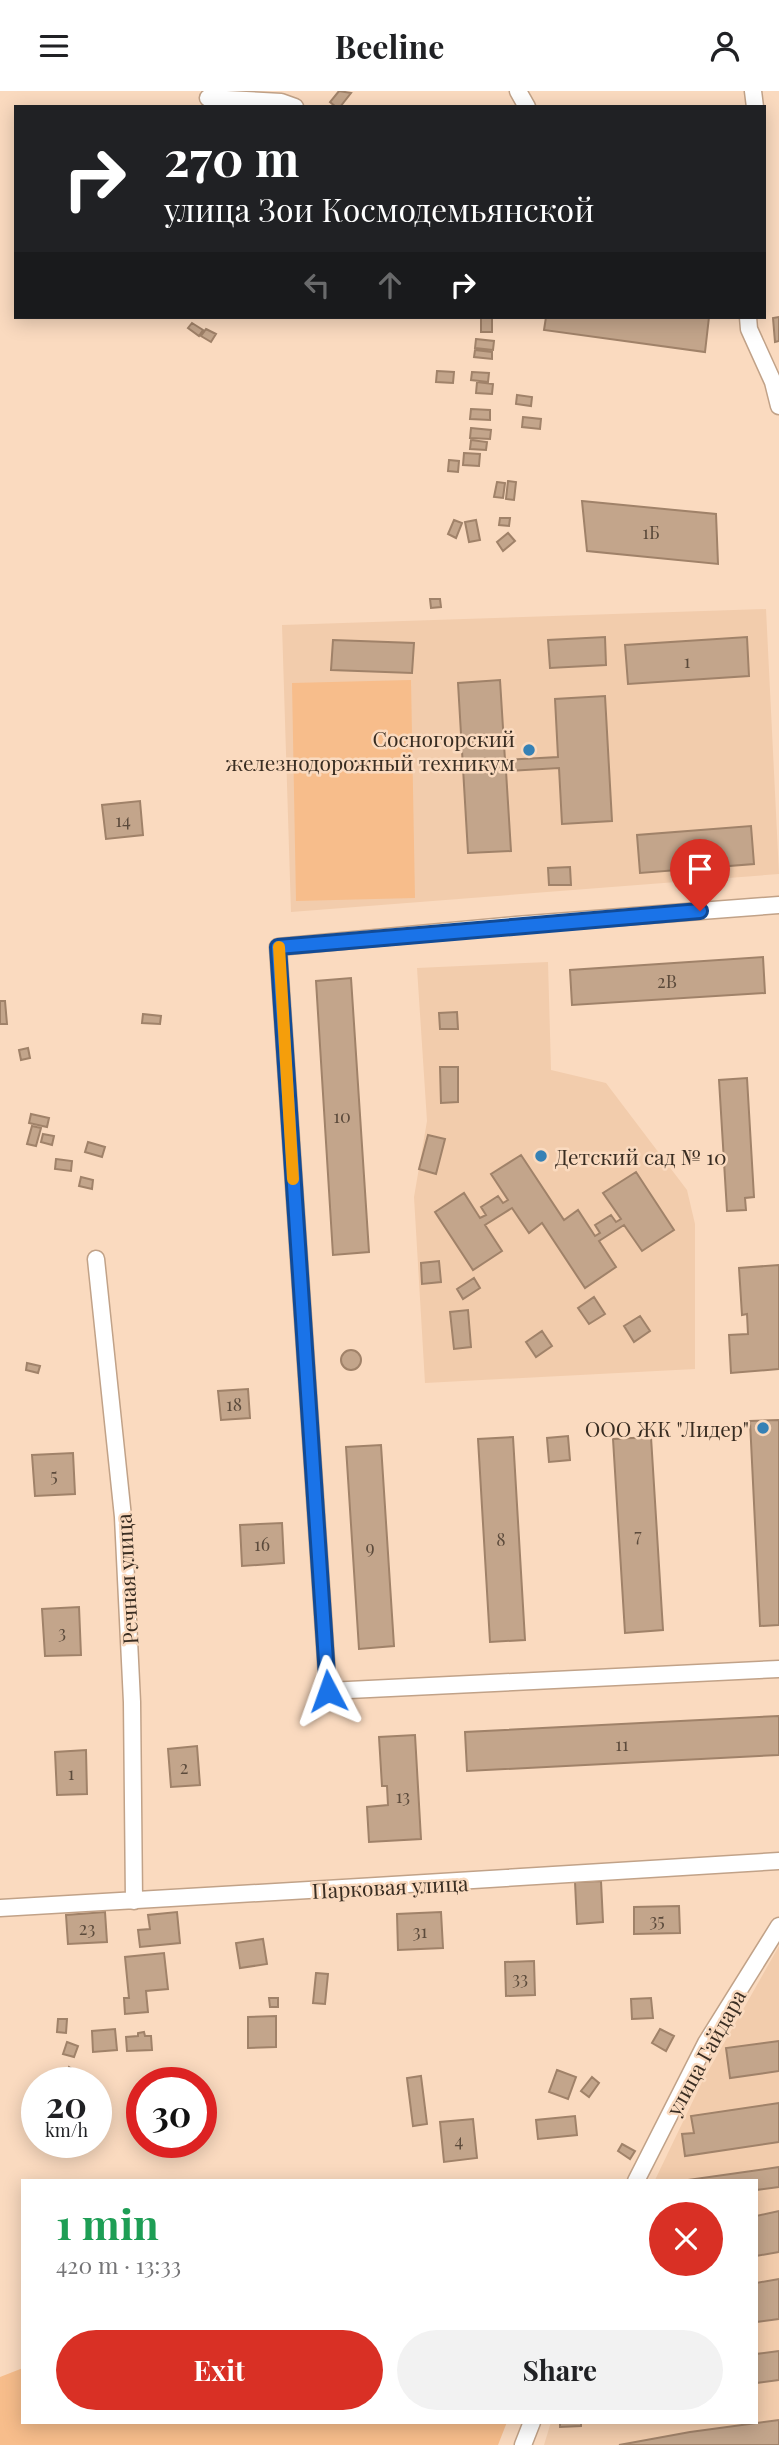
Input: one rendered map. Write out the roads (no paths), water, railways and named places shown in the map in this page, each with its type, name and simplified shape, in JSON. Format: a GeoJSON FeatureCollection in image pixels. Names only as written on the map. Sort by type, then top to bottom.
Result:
{"type":"FeatureCollection","features":[{"type":"Feature","properties":{"kind":"street"},"geometry":{"type":"LineString","coordinates":[[208,98],[281,102],[289,105]]}},
{"type":"Feature","properties":{"kind":"street"},"geometry":{"type":"LineString","coordinates":[[748,319],[749,328],[773,382],[779,406]]}},
{"type":"Feature","properties":{"kind":"street"},"geometry":{"type":"LineString","coordinates":[[779,905],[278,947],[328,1691],[779,1669]]}},
{"type":"Feature","properties":{"kind":"street","name":"Речная улица"},"geometry":{"type":"LineString","coordinates":[[96,1259],[123,1517],[132,1702],[134,1901]]}},
{"type":"Feature","properties":{"kind":"street","name":"Парковая улица"},"geometry":{"type":"LineString","coordinates":[[0,1908],[408,1886],[779,1861]]}},
{"type":"Feature","properties":{"kind":"street","name":"улица Гайдара"},"geometry":{"type":"LineString","coordinates":[[637,2179],[706,2043],[779,1926]]}},
{"type":"Feature","properties":{"kind":"street"},"geometry":{"type":"LineString","coordinates":[[523,2445],[531,2424]]}},
{"type":"Feature","properties":{"kind":"place","name":"Сосногорский железнодорожный техникум"},"geometry":{"type":"Point","coordinates":[529,750]}},
{"type":"Feature","properties":{"kind":"place","name":"Детский сад № 10"},"geometry":{"type":"Point","coordinates":[541,1156]}},
{"type":"Feature","properties":{"kind":"place","name":"ООО ЖК \"Лидер\""},"geometry":{"type":"Point","coordinates":[763,1428]}}]}
